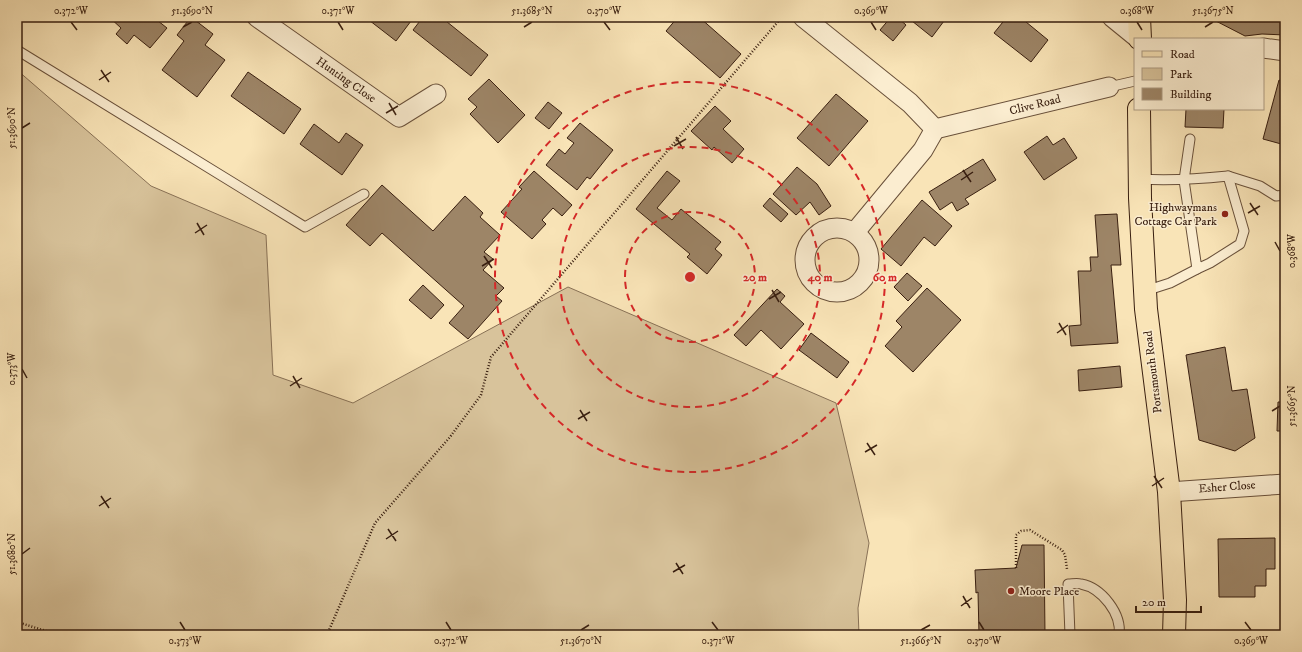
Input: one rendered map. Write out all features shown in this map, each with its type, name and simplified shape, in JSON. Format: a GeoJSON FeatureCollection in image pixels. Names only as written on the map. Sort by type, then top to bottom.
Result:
{"type":"FeatureCollection","features":[{"type":"Feature","properties":{"kind":"main road","name":"Portsmouth Road"},"geometry":{"type":"LineString","coordinates":[[1139,110],[1140,180],[1146,309],[1169,492],[1174,600],[1174,635]]}},
{"type":"Feature","properties":{"kind":"street","name":"Hunting Close"},"geometry":{"type":"LineString","coordinates":[[257,17],[399,117],[436,94]]}},
{"type":"Feature","properties":{"kind":"street"},"geometry":{"type":"LineString","coordinates":[[803,17],[910,103],[935,129],[923,150],[855,232]]}},
{"type":"Feature","properties":{"kind":"street"},"geometry":{"type":"LineString","coordinates":[[1112,17],[1139,28]]}},
{"type":"Feature","properties":{"kind":"street"},"geometry":{"type":"LineString","coordinates":[[1264,48],[1285,50]]}},
{"type":"Feature","properties":{"kind":"street","name":"Clive Road"},"geometry":{"type":"LineString","coordinates":[[935,129],[1109,87]]}},
{"type":"Feature","properties":{"kind":"street","name":"Esher Close"},"geometry":{"type":"LineString","coordinates":[[1169,492],[1285,484]]}},
{"type":"Feature","properties":{"kind":"lane"},"geometry":{"type":"LineString","coordinates":[[17,50],[305,227],[364,194]]}},
{"type":"Feature","properties":{"kind":"lane","name":"Clive Road"},"geometry":{"type":"LineString","coordinates":[[1109,87],[1134,81]]}},
{"type":"Feature","properties":{"kind":"lane"},"geometry":{"type":"LineString","coordinates":[[1190,139],[1184,180],[1197,269]]}},
{"type":"Feature","properties":{"kind":"lane"},"geometry":{"type":"LineString","coordinates":[[1140,180],[1184,180],[1228,176],[1260,186],[1276,196],[1285,195]]}},
{"type":"Feature","properties":{"kind":"lane"},"geometry":{"type":"LineString","coordinates":[[1145,291],[1170,283],[1210,264],[1240,244],[1244,231],[1228,176]]}},
{"type":"Feature","properties":{"kind":"lane"},"geometry":{"type":"LineString","coordinates":[[1070,635],[1068,584],[1081,584],[1093,588],[1103,597],[1118,619],[1119,635]]}},
{"type":"Feature","properties":{"kind":"path"},"geometry":{"type":"LineString","coordinates":[[327,635],[375,523],[450,436],[481,395],[491,357],[782,17]]}},
{"type":"Feature","properties":{"kind":"path"},"geometry":{"type":"LineString","coordinates":[[1016,568],[1016,535],[1021,531],[1030,530],[1062,550],[1065,555],[1068,584]]}},
{"type":"Feature","properties":{"kind":"path"},"geometry":{"type":"LineString","coordinates":[[17,622],[59,635]]}},
{"type":"Feature","properties":{"kind":"green space"},"geometry":{"type":"Polygon","coordinates":[[[17,70],[151,186],[266,235],[273,375],[353,403],[568,287],[836,403],[869,543],[858,608],[859,635],[17,635],[17,70]]]}},
{"type":"Feature","properties":{"kind":"building"},"geometry":{"type":"Polygon","coordinates":[[[109,17],[153,17],[167,28],[150,48],[134,35],[127,44],[116,34],[121,28],[109,17]]]}},
{"type":"Feature","properties":{"kind":"building"},"geometry":{"type":"Polygon","coordinates":[[[191,17],[213,34],[205,45],[225,60],[197,97],[162,70],[184,41],[177,35],[191,17]]]}},
{"type":"Feature","properties":{"kind":"building"},"geometry":{"type":"Polygon","coordinates":[[[365,17],[414,17],[396,41],[365,17]]]}},
{"type":"Feature","properties":{"kind":"building"},"geometry":{"type":"Polygon","coordinates":[[[423,17],[441,17],[488,55],[471,76],[413,30],[423,17]]]}},
{"type":"Feature","properties":{"kind":"building"},"geometry":{"type":"Polygon","coordinates":[[[678,17],[699,17],[741,54],[720,78],[666,31],[678,17]]]}},
{"type":"Feature","properties":{"kind":"building"},"geometry":{"type":"Polygon","coordinates":[[[891,17],[897,17],[906,25],[893,41],[880,30],[891,17]]]}},
{"type":"Feature","properties":{"kind":"building"},"geometry":{"type":"Polygon","coordinates":[[[907,17],[947,17],[932,37],[907,17]]]}},
{"type":"Feature","properties":{"kind":"building"},"geometry":{"type":"Polygon","coordinates":[[[1007,17],[1020,17],[1048,40],[1031,62],[994,33],[1007,17]]]}},
{"type":"Feature","properties":{"kind":"building"},"geometry":{"type":"Polygon","coordinates":[[[1213,17],[1285,17],[1285,35],[1262,34],[1245,36],[1212,19],[1213,17]]]}},
{"type":"Feature","properties":{"kind":"building"},"geometry":{"type":"Polygon","coordinates":[[[248,72],[301,109],[284,134],[231,96],[248,72]]]}},
{"type":"Feature","properties":{"kind":"building"},"geometry":{"type":"Polygon","coordinates":[[[489,79],[525,115],[498,143],[470,114],[477,107],[468,99],[489,79]]]}},
{"type":"Feature","properties":{"kind":"building"},"geometry":{"type":"Polygon","coordinates":[[[1279,80],[1285,82],[1285,145],[1263,139],[1279,80]]]}},
{"type":"Feature","properties":{"kind":"building"},"geometry":{"type":"Polygon","coordinates":[[[836,94],[868,121],[829,166],[797,138],[836,94]]]}},
{"type":"Feature","properties":{"kind":"building"},"geometry":{"type":"Polygon","coordinates":[[[548,102],[562,113],[549,129],[535,118],[548,102]]]}},
{"type":"Feature","properties":{"kind":"building"},"geometry":{"type":"Polygon","coordinates":[[[715,106],[731,121],[723,129],[744,149],[732,163],[714,147],[712,150],[691,131],[715,106]]]}},
{"type":"Feature","properties":{"kind":"building"},"geometry":{"type":"Polygon","coordinates":[[[1186,110],[1224,110],[1223,128],[1185,127],[1186,110]]]}},
{"type":"Feature","properties":{"kind":"building"},"geometry":{"type":"Polygon","coordinates":[[[580,123],[613,150],[590,179],[587,177],[577,190],[546,165],[559,149],[565,154],[574,143],[567,138],[580,123]]]}},
{"type":"Feature","properties":{"kind":"building"},"geometry":{"type":"Polygon","coordinates":[[[314,124],[339,143],[346,133],[363,145],[342,175],[300,144],[314,124]]]}},
{"type":"Feature","properties":{"kind":"building"},"geometry":{"type":"Polygon","coordinates":[[[1047,136],[1053,145],[1064,138],[1077,158],[1044,180],[1024,152],[1047,136]]]}},
{"type":"Feature","properties":{"kind":"building"},"geometry":{"type":"Polygon","coordinates":[[[983,159],[996,180],[965,199],[969,204],[957,211],[952,202],[940,210],[929,192],[983,159]]]}},
{"type":"Feature","properties":{"kind":"building"},"geometry":{"type":"Polygon","coordinates":[[[797,167],[817,184],[831,206],[819,215],[810,202],[796,215],[773,194],[797,167]]]}},
{"type":"Feature","properties":{"kind":"building"},"geometry":{"type":"Polygon","coordinates":[[[534,171],[572,205],[562,216],[553,208],[542,220],[546,224],[532,239],[501,212],[522,189],[519,187],[534,171]]]}},
{"type":"Feature","properties":{"kind":"building"},"geometry":{"type":"Polygon","coordinates":[[[667,171],[680,181],[657,208],[672,220],[681,209],[721,242],[715,249],[722,255],[707,274],[687,257],[690,254],[636,209],[667,171]]]}},
{"type":"Feature","properties":{"kind":"building"},"geometry":{"type":"Polygon","coordinates":[[[382,185],[433,231],[465,196],[483,213],[480,217],[500,235],[484,252],[493,259],[483,270],[504,288],[496,296],[502,301],[468,339],[449,323],[464,306],[382,233],[370,246],[346,225],[382,185]]]}},
{"type":"Feature","properties":{"kind":"building"},"geometry":{"type":"Polygon","coordinates":[[[770,198],[788,214],[781,222],[763,206],[770,198]]]}},
{"type":"Feature","properties":{"kind":"building"},"geometry":{"type":"Polygon","coordinates":[[[922,200],[952,226],[935,246],[924,237],[901,266],[881,249],[922,200]]]}},
{"type":"Feature","properties":{"kind":"building"},"geometry":{"type":"Polygon","coordinates":[[[1117,214],[1121,265],[1111,265],[1118,343],[1071,346],[1069,326],[1081,325],[1078,271],[1091,271],[1090,257],[1098,257],[1095,215],[1117,214]]]}},
{"type":"Feature","properties":{"kind":"building"},"geometry":{"type":"Polygon","coordinates":[[[907,273],[922,286],[908,301],[894,287],[907,273]]]}},
{"type":"Feature","properties":{"kind":"building"},"geometry":{"type":"Polygon","coordinates":[[[423,285],[444,305],[431,319],[409,300],[423,285]]]}},
{"type":"Feature","properties":{"kind":"building"},"geometry":{"type":"Polygon","coordinates":[[[927,288],[961,320],[913,372],[885,346],[902,327],[896,321],[927,288]]]}},
{"type":"Feature","properties":{"kind":"building"},"geometry":{"type":"Polygon","coordinates":[[[777,289],[785,296],[780,302],[804,324],[781,349],[761,330],[746,346],[734,335],[777,289]]]}},
{"type":"Feature","properties":{"kind":"building"},"geometry":{"type":"Polygon","coordinates":[[[811,333],[849,362],[837,378],[799,350],[811,333]]]}},
{"type":"Feature","properties":{"kind":"building"},"geometry":{"type":"Polygon","coordinates":[[[1225,347],[1232,391],[1247,389],[1255,438],[1235,451],[1199,440],[1186,355],[1225,347]]]}},
{"type":"Feature","properties":{"kind":"building"},"geometry":{"type":"Polygon","coordinates":[[[1120,366],[1122,387],[1079,391],[1078,370],[1120,366]]]}},
{"type":"Feature","properties":{"kind":"building"},"geometry":{"type":"Polygon","coordinates":[[[1278,402],[1285,402],[1285,431],[1277,431],[1278,402]]]}},
{"type":"Feature","properties":{"kind":"building"},"geometry":{"type":"Polygon","coordinates":[[[1275,538],[1275,569],[1266,569],[1266,586],[1255,586],[1255,597],[1219,597],[1218,539],[1275,538]]]}},
{"type":"Feature","properties":{"kind":"building","name":"Moore Place"},"geometry":{"type":"Polygon","coordinates":[[[1022,545],[1044,545],[1045,635],[979,635],[978,592],[976,593],[975,570],[1016,568],[1022,545]]]}},
{"type":"Feature","properties":{"kind":"place","name":"Highwaymans Cottage Car Park"},"geometry":{"type":"Point","coordinates":[1225,214]}},
{"type":"Feature","properties":{"kind":"place","name":"Moore Place"},"geometry":{"type":"Point","coordinates":[1011,591]}}]}
